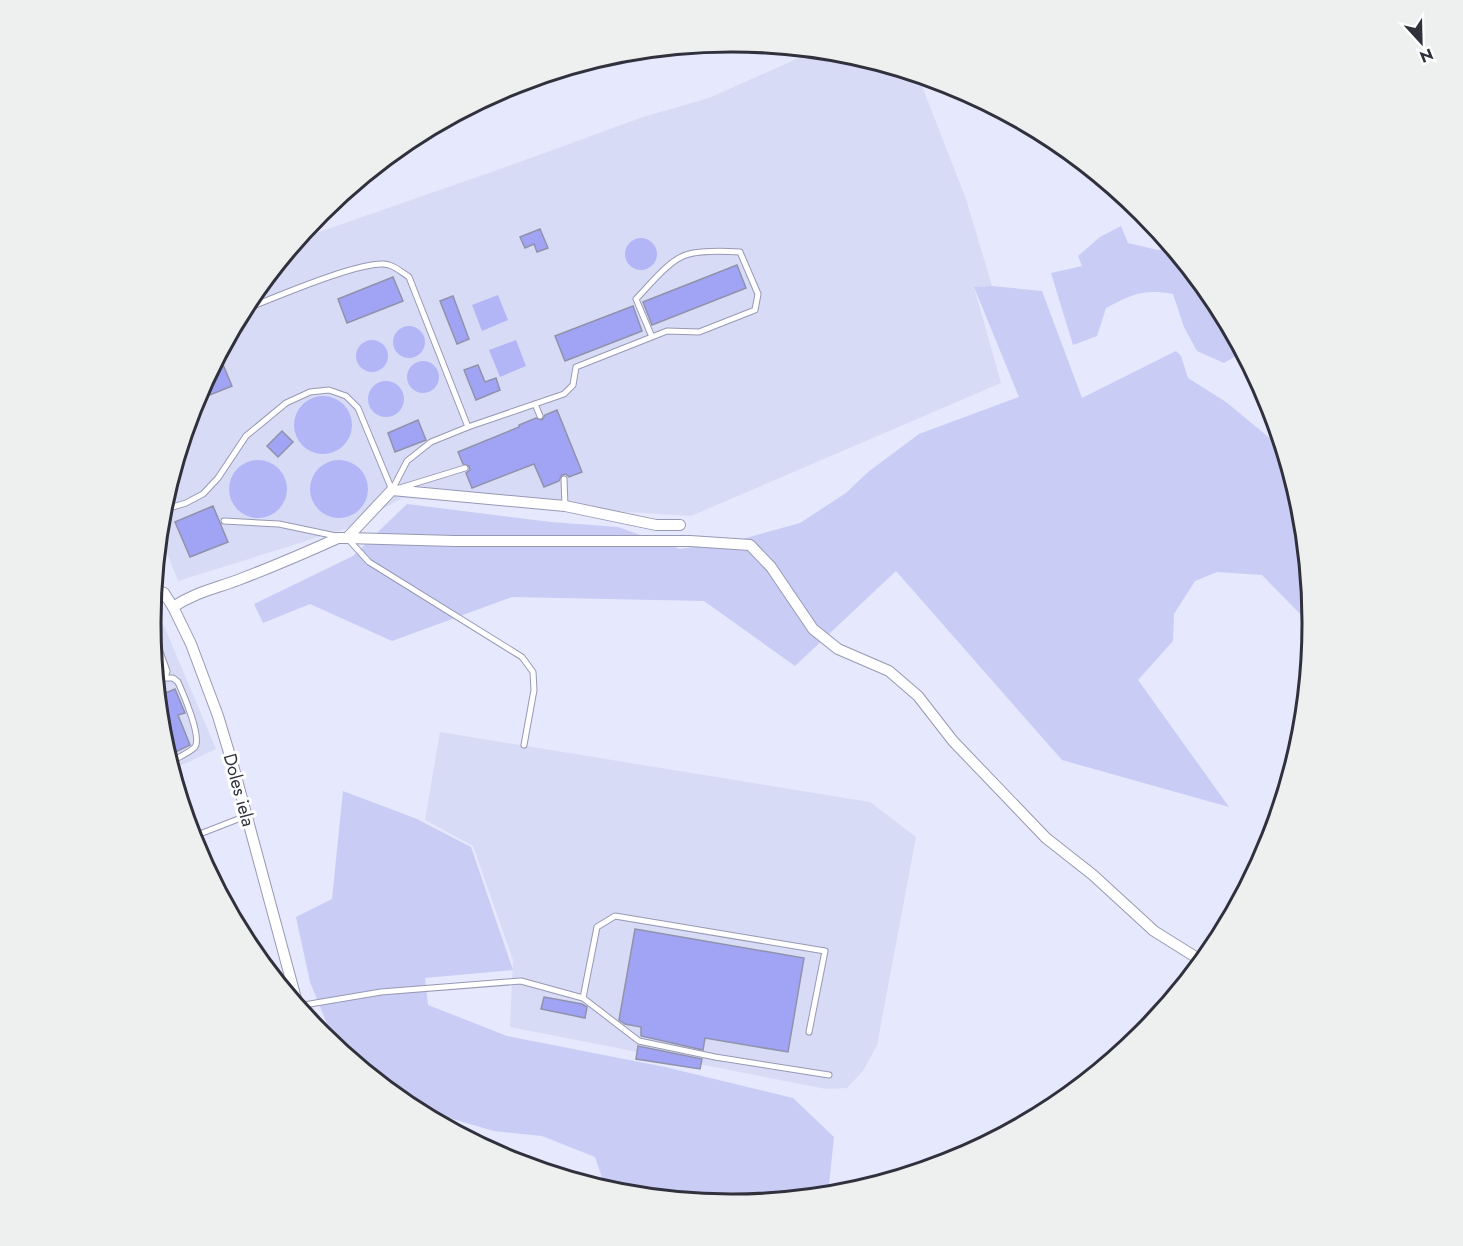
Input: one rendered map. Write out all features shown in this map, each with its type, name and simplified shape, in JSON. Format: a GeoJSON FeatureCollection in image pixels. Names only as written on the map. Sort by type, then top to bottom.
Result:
{"type":"FeatureCollection","features":[{"type":"Feature","properties":{"kind":"street"},"geometry":{"type":"LineString","coordinates":[[347,538],[392,490],[565,506],[656,525],[680,525]]}},
{"type":"Feature","properties":{"kind":"street"},"geometry":{"type":"LineString","coordinates":[[173,607],[192,595],[274,566],[338,538],[454,541],[690,541],[750,545],[771,567],[813,629],[838,649],[889,671],[918,696],[953,741],[1046,838],[1093,875],[1154,931],[1194,956]]}},
{"type":"Feature","properties":{"kind":"street","name":"Doles iela"},"geometry":{"type":"LineString","coordinates":[[162,592],[173,607],[191,644],[218,716],[293,987]]}},
{"type":"Feature","properties":{"kind":"lane"},"geometry":{"type":"LineString","coordinates":[[392,490],[407,461],[431,442],[564,394],[573,385],[576,368],[667,331],[699,332],[754,310],[758,294],[740,252],[687,254],[672,262],[636,299],[652,337]]}},
{"type":"Feature","properties":{"kind":"lane"},"geometry":{"type":"LineString","coordinates":[[258,304],[333,275],[365,266],[388,264],[409,277],[468,427]]}},
{"type":"Feature","properties":{"kind":"lane"},"geometry":{"type":"LineString","coordinates":[[173,507],[202,494],[218,478],[246,436],[286,403],[310,392],[329,390],[346,396],[358,408],[392,490]]}},
{"type":"Feature","properties":{"kind":"lane"},"geometry":{"type":"LineString","coordinates":[[535,404],[540,416]]}},
{"type":"Feature","properties":{"kind":"lane"},"geometry":{"type":"LineString","coordinates":[[392,490],[465,468]]}},
{"type":"Feature","properties":{"kind":"lane"},"geometry":{"type":"LineString","coordinates":[[564,480],[565,506]]}},
{"type":"Feature","properties":{"kind":"lane"},"geometry":{"type":"LineString","coordinates":[[224,521],[279,524],[347,538],[369,562],[522,657],[533,672],[534,690],[524,745]]}},
{"type":"Feature","properties":{"kind":"lane"},"geometry":{"type":"LineString","coordinates":[[162,655],[167,671],[165,678],[173,678],[178,682],[197,741],[195,747],[177,758]]}},
{"type":"Feature","properties":{"kind":"lane"},"geometry":{"type":"LineString","coordinates":[[201,833],[246,816]]}},
{"type":"Feature","properties":{"kind":"lane"},"geometry":{"type":"LineString","coordinates":[[583,998],[597,927],[615,916],[825,951],[809,1032]]}},
{"type":"Feature","properties":{"kind":"lane"},"geometry":{"type":"LineString","coordinates":[[308,1004],[381,992],[521,981],[583,998],[639,1041],[715,1057],[829,1075]]}},
{"type":"Feature","properties":{"kind":"shaded area"},"geometry":{"type":"Polygon","coordinates":[[[802,57],[843,63],[922,86],[966,199],[992,286],[974,287],[1001,383],[691,516],[402,498],[351,527],[178,581],[166,549],[180,475],[204,405],[237,338],[257,306],[316,233],[643,117],[709,98],[802,57]]]}},
{"type":"Feature","properties":{"kind":"shaded area"},"geometry":{"type":"Polygon","coordinates":[[[1121,226],[1128,243],[1162,249],[1206,306],[1235,356],[1224,363],[1197,351],[1184,327],[1173,294],[1154,292],[1131,296],[1106,308],[1097,336],[1073,345],[1051,273],[1082,266],[1078,256],[1100,237],[1121,226]]]}},
{"type":"Feature","properties":{"kind":"shaded area"},"geometry":{"type":"Polygon","coordinates":[[[641,238],[653,242],[657,254],[653,266],[641,270],[629,266],[625,254],[629,242],[641,238]]]}},
{"type":"Feature","properties":{"kind":"shaded area"},"geometry":{"type":"Polygon","coordinates":[[[992,286],[1042,291],[1082,398],[1176,351],[1181,356],[1188,378],[1226,402],[1272,440],[1291,512],[1301,586],[1302,616],[1262,575],[1217,572],[1195,581],[1174,614],[1173,641],[1138,680],[1229,807],[1062,760],[896,571],[795,666],[704,601],[512,597],[392,641],[310,604],[263,623],[254,604],[353,556],[407,504],[551,522],[618,527],[680,549],[735,541],[800,523],[846,493],[868,472],[919,434],[1019,397],[974,287],[992,286]]]}},
{"type":"Feature","properties":{"kind":"shaded area"},"geometry":{"type":"Polygon","coordinates":[[[498,295],[508,320],[482,331],[472,305],[498,295]]]}},
{"type":"Feature","properties":{"kind":"shaded area"},"geometry":{"type":"Polygon","coordinates":[[[409,326],[420,331],[425,342],[420,353],[409,358],[398,353],[393,342],[398,331],[409,326]]]}},
{"type":"Feature","properties":{"kind":"shaded area"},"geometry":{"type":"Polygon","coordinates":[[[372,340],[383,345],[388,356],[383,367],[372,372],[361,367],[356,356],[361,345],[372,340]]]}},
{"type":"Feature","properties":{"kind":"shaded area"},"geometry":{"type":"Polygon","coordinates":[[[516,340],[526,366],[500,377],[489,350],[516,340]]]}},
{"type":"Feature","properties":{"kind":"shaded area"},"geometry":{"type":"Polygon","coordinates":[[[423,361],[434,366],[439,377],[434,388],[423,393],[412,388],[407,377],[412,366],[423,361]]]}},
{"type":"Feature","properties":{"kind":"shaded area"},"geometry":{"type":"Polygon","coordinates":[[[386,381],[399,386],[404,399],[399,412],[386,417],[373,412],[368,399],[373,386],[386,381]]]}},
{"type":"Feature","properties":{"kind":"shaded area"},"geometry":{"type":"Polygon","coordinates":[[[323,396],[339,401],[347,409],[352,425],[347,441],[339,449],[323,454],[307,449],[299,441],[294,425],[299,409],[307,401],[323,396]]]}},
{"type":"Feature","properties":{"kind":"shaded area"},"geometry":{"type":"Polygon","coordinates":[[[258,460],[274,465],[282,473],[287,489],[282,505],[274,513],[258,518],[242,513],[234,505],[229,489],[234,473],[242,465],[258,460]]]}},
{"type":"Feature","properties":{"kind":"shaded area"},"geometry":{"type":"Polygon","coordinates":[[[339,460],[350,462],[363,473],[368,489],[366,500],[355,513],[339,518],[328,516],[315,505],[310,489],[312,478],[323,465],[339,460]]]}},
{"type":"Feature","properties":{"kind":"shaded area"},"geometry":{"type":"Polygon","coordinates":[[[161,619],[216,749],[180,766],[166,697],[161,619]]]}},
{"type":"Feature","properties":{"kind":"shaded area"},"geometry":{"type":"Polygon","coordinates":[[[440,732],[870,802],[916,837],[877,1045],[863,1071],[847,1088],[826,1089],[510,1027],[513,960],[473,846],[425,820],[440,732]]]}},
{"type":"Feature","properties":{"kind":"shaded area"},"geometry":{"type":"Polygon","coordinates":[[[343,791],[417,819],[471,847],[513,970],[425,978],[428,1005],[507,1036],[665,1067],[793,1098],[834,1137],[829,1185],[732,1194],[657,1189],[620,1183],[602,1179],[595,1157],[542,1136],[494,1131],[446,1117],[384,1076],[328,1026],[310,982],[296,917],[332,899],[343,791]]]}},
{"type":"Feature","properties":{"kind":"building"},"geometry":{"type":"Polygon","coordinates":[[[540,229],[548,248],[537,252],[534,244],[525,248],[520,237],[540,229]]]}},
{"type":"Feature","properties":{"kind":"building"},"geometry":{"type":"Polygon","coordinates":[[[737,265],[746,288],[652,325],[643,302],[737,265]]]}},
{"type":"Feature","properties":{"kind":"building"},"geometry":{"type":"Polygon","coordinates":[[[393,277],[403,301],[347,323],[338,299],[393,277]]]}},
{"type":"Feature","properties":{"kind":"building"},"geometry":{"type":"Polygon","coordinates":[[[453,296],[469,339],[457,344],[440,301],[453,296]]]}},
{"type":"Feature","properties":{"kind":"building"},"geometry":{"type":"Polygon","coordinates":[[[633,306],[642,331],[565,361],[555,336],[633,306]]]}},
{"type":"Feature","properties":{"kind":"building"},"geometry":{"type":"Polygon","coordinates":[[[223,365],[232,386],[208,396],[223,365]]]}},
{"type":"Feature","properties":{"kind":"building"},"geometry":{"type":"Polygon","coordinates":[[[478,365],[485,382],[496,378],[500,390],[476,400],[464,370],[478,365]]]}},
{"type":"Feature","properties":{"kind":"building"},"geometry":{"type":"Polygon","coordinates":[[[557,410],[582,472],[569,477],[566,474],[562,475],[559,481],[544,487],[534,464],[472,488],[466,473],[470,470],[469,466],[463,464],[458,452],[536,418],[542,420],[545,415],[557,410]]]}},
{"type":"Feature","properties":{"kind":"building"},"geometry":{"type":"Polygon","coordinates":[[[418,420],[426,440],[395,452],[388,433],[418,420]]]}},
{"type":"Feature","properties":{"kind":"building"},"geometry":{"type":"Polygon","coordinates":[[[282,431],[293,442],[278,457],[267,446],[282,431]]]}},
{"type":"Feature","properties":{"kind":"building"},"geometry":{"type":"Polygon","coordinates":[[[213,506],[228,542],[190,557],[175,522],[213,506]]]}},
{"type":"Feature","properties":{"kind":"building"},"geometry":{"type":"Polygon","coordinates":[[[175,689],[185,713],[178,715],[190,745],[176,752],[172,734],[166,693],[175,689]]]}},
{"type":"Feature","properties":{"kind":"building"},"geometry":{"type":"Polygon","coordinates":[[[635,929],[804,958],[788,1052],[705,1038],[703,1050],[641,1036],[641,1027],[625,1024],[619,1020],[635,929]]]}},
{"type":"Feature","properties":{"kind":"building"},"geometry":{"type":"Polygon","coordinates":[[[544,997],[582,1004],[587,1007],[585,1018],[541,1009],[544,997]]]}},
{"type":"Feature","properties":{"kind":"building"},"geometry":{"type":"Polygon","coordinates":[[[638,1046],[702,1059],[700,1069],[636,1059],[638,1046]]]}}]}
